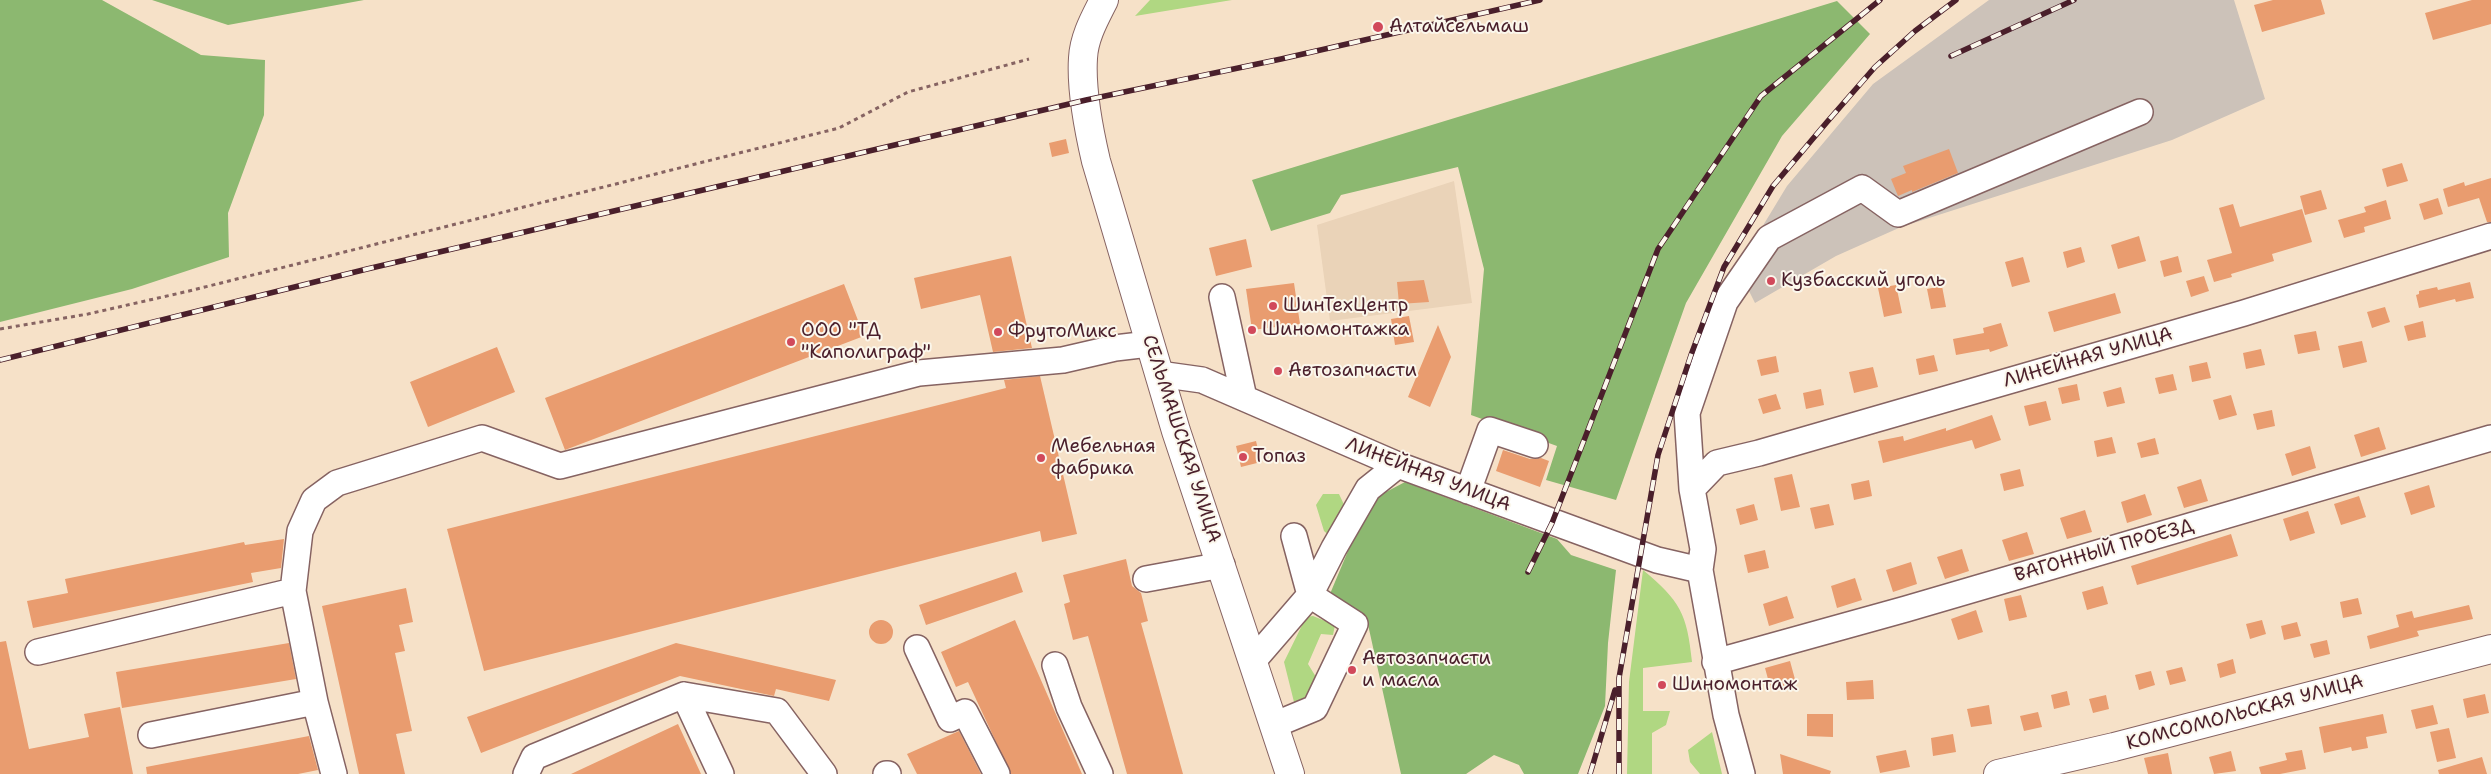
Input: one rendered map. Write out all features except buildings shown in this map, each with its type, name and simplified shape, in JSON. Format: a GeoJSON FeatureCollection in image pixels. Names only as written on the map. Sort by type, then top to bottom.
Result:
{"type":"FeatureCollection","features":[{"type":"Feature","properties":{"kind":"main road","name":"СЕЛЬМАШСКАЯ УЛИЦА"},"geometry":{"type":"LineString","coordinates":[[1104,0],[1092,23],[1083,57],[1089,130],[1101,179],[1149,344],[1290,774]]}},
{"type":"Feature","properties":{"kind":"main road","name":"КОМСОМОЛЬСКАЯ УЛИЦА"},"geometry":{"type":"LineString","coordinates":[[1998,774],[2114,747],[2491,649]]}},
{"type":"Feature","properties":{"kind":"street"},"geometry":{"type":"LineString","coordinates":[[1742,774],[1726,715],[1715,662],[1700,570],[1703,549],[1692,489],[1687,413],[1725,302],[1743,279],[1769,238],[1862,188],[1898,214],[2140,112]]}},
{"type":"Feature","properties":{"kind":"street","name":"ЛИНЕЙНАЯ УЛИЦА"},"geometry":{"type":"LineString","coordinates":[[1692,489],[1716,463],[1759,454],[2244,313],[2491,236]]}},
{"type":"Feature","properties":{"kind":"street"},"geometry":{"type":"LineString","coordinates":[[1222,297],[1244,398]]}},
{"type":"Feature","properties":{"kind":"street"},"geometry":{"type":"LineString","coordinates":[[334,774],[315,702],[293,591],[300,531],[314,500],[338,483],[482,438],[560,466],[919,372],[1063,360],[1115,348],[1149,344]]}},
{"type":"Feature","properties":{"kind":"street","name":"ЛИНЕЙНАЯ УЛИЦА"},"geometry":{"type":"LineString","coordinates":[[1159,374],[1202,380],[1398,465],[1657,560],[1700,570]]}},
{"type":"Feature","properties":{"kind":"street"},"geometry":{"type":"LineString","coordinates":[[1468,491],[1490,430],[1535,445]]}},
{"type":"Feature","properties":{"kind":"street","name":"ВАГОННЫЙ ПРОЕЗД"},"geometry":{"type":"LineString","coordinates":[[1715,662],[1906,609],[2491,438]]}},
{"type":"Feature","properties":{"kind":"street"},"geometry":{"type":"LineString","coordinates":[[1253,661],[1310,595],[1334,548],[1368,489],[1398,465]]}},
{"type":"Feature","properties":{"kind":"street"},"geometry":{"type":"LineString","coordinates":[[1274,725],[1315,708],[1355,624],[1310,595],[1294,536]]}},
{"type":"Feature","properties":{"kind":"street"},"geometry":{"type":"LineString","coordinates":[[1146,579],[1222,565]]}},
{"type":"Feature","properties":{"kind":"street"},"geometry":{"type":"LineString","coordinates":[[38,652],[293,591]]}},
{"type":"Feature","properties":{"kind":"street"},"geometry":{"type":"LineString","coordinates":[[917,648],[950,719],[965,712],[997,774]]}},
{"type":"Feature","properties":{"kind":"street"},"geometry":{"type":"LineString","coordinates":[[1055,665],[1069,707],[1100,774]]}},
{"type":"Feature","properties":{"kind":"street"},"geometry":{"type":"LineString","coordinates":[[684,695],[721,774]]}},
{"type":"Feature","properties":{"kind":"street"},"geometry":{"type":"LineString","coordinates":[[526,774],[534,756],[684,695],[777,711],[824,774]]}},
{"type":"Feature","properties":{"kind":"street"},"geometry":{"type":"LineString","coordinates":[[151,735],[315,702]]}},
{"type":"Feature","properties":{"kind":"path"},"geometry":{"type":"LineString","coordinates":[[0,329],[88,314],[190,291],[839,128],[908,92],[1029,59]]}},
{"type":"Feature","properties":{"kind":"shaded area"},"geometry":{"type":"Polygon","coordinates":[[[1989,0],[2234,0],[2265,99],[2172,140],[1901,227],[1836,256],[1755,303],[1743,279],[1733,275],[1787,186],[1873,84],[1989,0]]]}},
{"type":"Feature","properties":{"kind":"shaded area"},"geometry":{"type":"Polygon","coordinates":[[[1454,181],[1472,303],[1330,321],[1317,225],[1454,181]]]}},
{"type":"Feature","properties":{"kind":"green space"},"geometry":{"type":"Polygon","coordinates":[[[0,0],[102,0],[201,55],[265,60],[264,115],[228,213],[229,257],[132,289],[0,322],[0,0]]]}},
{"type":"Feature","properties":{"kind":"green space"},"geometry":{"type":"Polygon","coordinates":[[[152,0],[364,0],[228,25],[152,0]]]}},
{"type":"Feature","properties":{"kind":"green space"},"geometry":{"type":"Polygon","coordinates":[[[1150,0],[1232,0],[1135,16],[1150,0]]]}},
{"type":"Feature","properties":{"kind":"green space"},"geometry":{"type":"Polygon","coordinates":[[[1837,1],[1870,34],[1782,136],[1686,303],[1616,500],[1546,480],[1557,446],[1471,415],[1484,269],[1458,167],[1341,195],[1330,213],[1271,231],[1252,180],[1837,1]]]}},
{"type":"Feature","properties":{"kind":"green space"},"geometry":{"type":"Polygon","coordinates":[[[1405,482],[1557,539],[1571,555],[1616,570],[1608,643],[1605,706],[1578,774],[1524,774],[1519,765],[1494,755],[1466,774],[1401,774],[1367,620],[1327,601],[1369,501],[1405,482]]]}},
{"type":"Feature","properties":{"kind":"green space"},"geometry":{"type":"Polygon","coordinates":[[[1323,494],[1339,494],[1347,511],[1333,539],[1324,531],[1316,505],[1323,494]]]}},
{"type":"Feature","properties":{"kind":"green space"},"geometry":{"type":"Polygon","coordinates":[[[1643,570],[1666,591],[1680,609],[1687,631],[1692,662],[1643,668],[1643,711],[1670,711],[1666,725],[1652,733],[1652,774],[1627,774],[1629,682],[1643,570]]]}},
{"type":"Feature","properties":{"kind":"green space"},"geometry":{"type":"Polygon","coordinates":[[[1313,616],[1335,625],[1333,635],[1321,634],[1308,664],[1316,677],[1303,703],[1299,705],[1294,702],[1284,662],[1306,617],[1313,616]]]}},
{"type":"Feature","properties":{"kind":"green space"},"geometry":{"type":"Polygon","coordinates":[[[1712,732],[1722,774],[1700,774],[1690,762],[1688,750],[1712,732]]]}},
{"type":"Feature","properties":{"kind":"railway"},"geometry":{"type":"LineString","coordinates":[[0,360],[367,269],[1086,100],[1281,59],[1540,0]]}},
{"type":"Feature","properties":{"kind":"railway"},"geometry":{"type":"LineString","coordinates":[[1528,572],[1552,523],[1658,249],[1761,96],[1880,0]]}},
{"type":"Feature","properties":{"kind":"railway"},"geometry":{"type":"LineString","coordinates":[[1619,774],[1619,678],[1658,455],[1691,355],[1724,267],[1773,186],[1827,122],[1875,67],[1915,31],[1956,0]]}},
{"type":"Feature","properties":{"kind":"railway"},"geometry":{"type":"LineString","coordinates":[[1951,56],[2074,0]]}},
{"type":"Feature","properties":{"kind":"railway"},"geometry":{"type":"LineString","coordinates":[[1590,774],[1615,690]]}},
{"type":"Feature","properties":{"kind":"place","name":"Алтайсельмаш"},"geometry":{"type":"Point","coordinates":[1378,27]}},
{"type":"Feature","properties":{"kind":"place","name":"Кузбасский уголь"},"geometry":{"type":"Point","coordinates":[1771,281]}},
{"type":"Feature","properties":{"kind":"place","name":"ШинТехЦентр"},"geometry":{"type":"Point","coordinates":[1273,306]}},
{"type":"Feature","properties":{"kind":"place","name":"Шиномонтажка"},"geometry":{"type":"Point","coordinates":[1252,330]}},
{"type":"Feature","properties":{"kind":"place","name":"ФрутоМикс"},"geometry":{"type":"Point","coordinates":[998,332]}},
{"type":"Feature","properties":{"kind":"place","name":"ООО \"ТД \"Каполиграф\""},"geometry":{"type":"Point","coordinates":[791,342]}},
{"type":"Feature","properties":{"kind":"place","name":"Автозапчасти"},"geometry":{"type":"Point","coordinates":[1278,371]}},
{"type":"Feature","properties":{"kind":"place","name":"Топаз"},"geometry":{"type":"Point","coordinates":[1243,457]}},
{"type":"Feature","properties":{"kind":"place","name":"Мебельная фабрика"},"geometry":{"type":"Point","coordinates":[1041,458]}},
{"type":"Feature","properties":{"kind":"place","name":"Автозапчасти и масла"},"geometry":{"type":"Point","coordinates":[1352,670]}},
{"type":"Feature","properties":{"kind":"place","name":"Шиномонтаж"},"geometry":{"type":"Point","coordinates":[1662,685]}}]}
